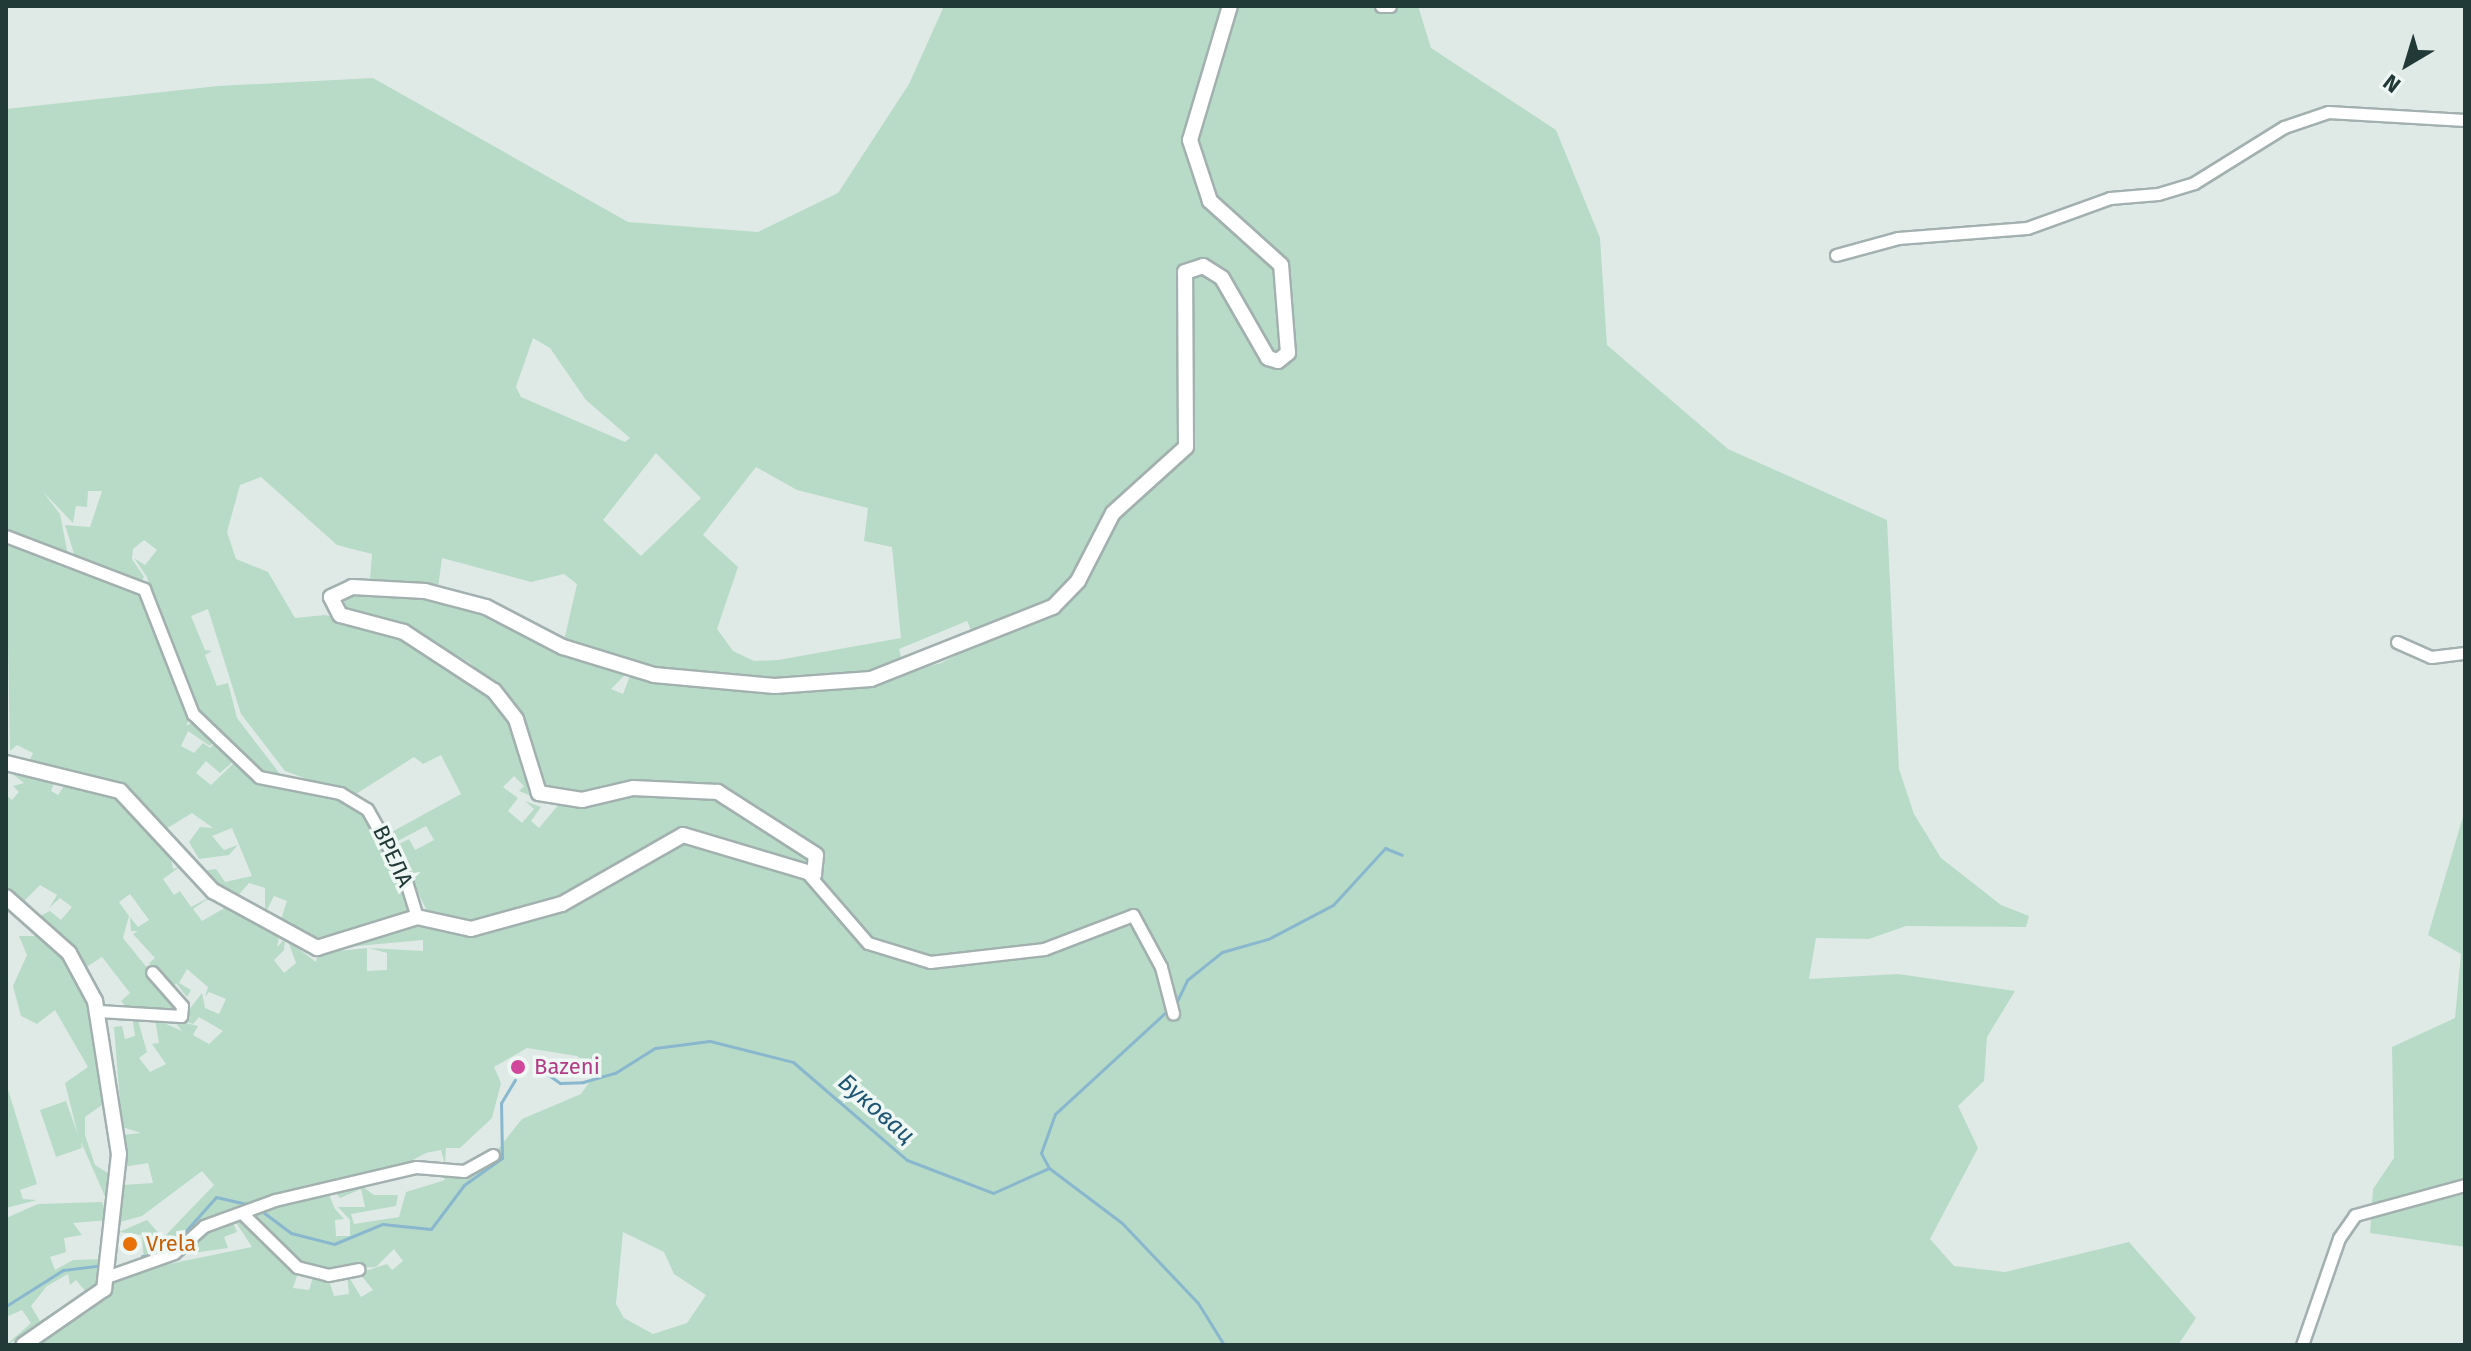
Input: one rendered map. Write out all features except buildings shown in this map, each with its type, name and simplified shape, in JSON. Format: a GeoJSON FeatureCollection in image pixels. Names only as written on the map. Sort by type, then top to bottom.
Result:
{"type":"FeatureCollection","features":[{"type":"Feature","properties":{"kind":"street"},"geometry":{"type":"LineString","coordinates":[[809,875],[818,870],[816,855],[718,792],[633,788],[582,800],[539,793],[516,719],[494,691],[404,632],[340,615],[331,597],[352,587],[425,591],[486,607],[563,647],[654,675],[775,686],[884,675],[1053,607],[1078,581],[1113,513],[1186,447],[1185,272],[1203,266],[1222,278],[1268,358],[1278,361],[1288,353],[1281,265],[1259,239],[1221,216],[1199,178],[1190,140],[1230,6]]}},
{"type":"Feature","properties":{"kind":"street"},"geometry":{"type":"LineString","coordinates":[[1381,6],[1390,6]]}},
{"type":"Feature","properties":{"kind":"street"},"geometry":{"type":"LineString","coordinates":[[1836,255],[1898,238],[2027,228],[2110,198],[2158,194],[2194,183],[2284,127],[2328,112],[2465,120]]}},
{"type":"Feature","properties":{"kind":"street","name":"ВРЕЛА"},"geometry":{"type":"LineString","coordinates":[[6,536],[144,589],[193,714],[259,777],[340,793],[367,809],[394,852],[417,917],[312,946],[213,891],[120,791],[6,763]]}},
{"type":"Feature","properties":{"kind":"street"},"geometry":{"type":"LineString","coordinates":[[2397,642],[2431,657],[2465,653]]}},
{"type":"Feature","properties":{"kind":"street"},"geometry":{"type":"LineString","coordinates":[[417,917],[471,929],[562,904],[683,835],[724,842],[809,875],[868,943],[930,962],[1044,949],[1133,915],[1157,957],[1172,1010]]}},
{"type":"Feature","properties":{"kind":"street"},"geometry":{"type":"LineString","coordinates":[[6,897],[69,953],[99,1011],[119,1154],[110,1269],[91,1304],[23,1345]]}},
{"type":"Feature","properties":{"kind":"street"},"geometry":{"type":"LineString","coordinates":[[99,1011],[181,1016],[182,1006],[152,972]]}},
{"type":"Feature","properties":{"kind":"street"},"geometry":{"type":"LineString","coordinates":[[110,1269],[174,1253],[204,1226],[254,1211],[416,1167],[464,1171],[493,1155]]}},
{"type":"Feature","properties":{"kind":"street"},"geometry":{"type":"LineString","coordinates":[[2302,1345],[2339,1238],[2355,1215],[2465,1185]]}},
{"type":"Feature","properties":{"kind":"street"},"geometry":{"type":"LineString","coordinates":[[254,1211],[297,1267],[328,1275],[358,1269]]}},
{"type":"Feature","properties":{"kind":"green space"},"geometry":{"type":"Polygon","coordinates":[[[944,6],[1418,6],[1431,48],[1556,130],[1600,238],[1607,345],[1728,449],[1887,520],[1899,769],[1914,814],[1941,858],[2001,905],[2029,916],[2026,927],[1906,926],[1869,939],[1816,938],[1809,979],[1898,974],[2015,991],[1987,1037],[1984,1081],[1958,1106],[1978,1148],[1930,1239],[1954,1266],[2005,1272],[2129,1242],[2196,1318],[2178,1345],[31,1345],[87,1313],[114,1282],[135,1271],[252,1247],[235,1221],[256,1226],[299,1270],[293,1288],[309,1290],[314,1274],[328,1277],[334,1296],[349,1294],[347,1274],[361,1297],[373,1290],[359,1273],[387,1264],[392,1270],[403,1261],[394,1249],[376,1267],[316,1270],[296,1263],[250,1217],[272,1203],[328,1192],[335,1209],[344,1219],[335,1220],[336,1236],[350,1236],[350,1220],[338,1207],[365,1207],[361,1189],[340,1198],[334,1191],[356,1182],[374,1195],[398,1195],[396,1206],[351,1214],[354,1224],[399,1217],[406,1192],[445,1180],[440,1170],[466,1173],[487,1163],[522,1119],[581,1094],[597,1071],[577,1056],[527,1048],[494,1067],[501,1083],[492,1118],[460,1148],[446,1148],[445,1165],[441,1150],[426,1153],[388,1173],[271,1199],[203,1224],[174,1251],[144,1262],[142,1235],[119,1232],[147,1220],[163,1238],[214,1185],[202,1171],[142,1216],[120,1222],[122,1185],[153,1183],[148,1163],[123,1167],[122,1135],[141,1133],[122,1127],[114,1027],[122,1026],[125,1039],[135,1036],[132,1016],[137,1017],[147,1052],[139,1058],[150,1072],[166,1064],[152,1044],[159,1043],[155,1019],[182,1031],[173,1020],[198,1026],[193,1035],[209,1044],[223,1031],[199,1017],[193,1024],[181,1020],[202,993],[205,1008],[219,1014],[226,999],[209,992],[205,997],[208,987],[187,969],[179,983],[191,990],[187,997],[176,983],[170,990],[189,1006],[168,991],[149,963],[155,958],[133,934],[138,931],[131,931],[130,917],[138,927],[149,920],[130,894],[119,902],[129,916],[123,938],[182,1011],[172,1017],[128,1009],[121,1001],[130,993],[102,957],[85,968],[40,916],[50,911],[61,920],[72,907],[60,898],[49,908],[57,895],[40,885],[24,901],[6,891],[6,795],[12,800],[19,792],[13,786],[24,783],[7,770],[56,779],[51,791],[58,795],[68,780],[126,801],[169,848],[173,869],[181,866],[163,879],[174,895],[180,891],[191,907],[212,896],[193,909],[202,921],[228,906],[280,933],[277,947],[285,939],[284,950],[274,960],[284,973],[296,963],[288,941],[316,962],[318,953],[367,948],[367,971],[387,970],[387,953],[369,948],[423,951],[423,940],[346,947],[397,927],[433,923],[395,846],[409,839],[415,850],[434,840],[426,826],[394,843],[388,834],[461,794],[441,755],[423,764],[414,757],[353,796],[285,771],[241,714],[208,609],[191,616],[205,650],[212,651],[205,655],[217,686],[228,683],[237,718],[280,774],[255,769],[193,708],[179,683],[147,577],[134,558],[145,565],[157,550],[144,540],[133,549],[132,559],[144,577],[141,582],[75,557],[65,525],[90,527],[102,491],[88,491],[87,507],[76,506],[73,523],[43,492],[60,514],[68,555],[6,533],[6,109],[218,86],[373,78],[628,222],[758,232],[838,193],[909,84],[944,6]],[[533,338],[516,387],[521,397],[625,442],[630,438],[586,400],[550,348],[533,338]],[[656,453],[603,520],[641,556],[701,498],[656,453]],[[756,467],[703,535],[738,567],[717,629],[733,651],[754,661],[778,660],[901,638],[892,547],[864,541],[868,508],[797,490],[756,467]],[[261,477],[240,485],[227,532],[236,559],[268,572],[295,618],[325,615],[385,631],[481,684],[508,714],[523,774],[546,802],[519,791],[524,786],[514,776],[503,787],[518,798],[508,811],[522,823],[534,809],[525,801],[541,807],[531,821],[539,828],[566,796],[542,789],[533,775],[513,703],[469,662],[390,621],[348,612],[343,597],[417,594],[475,608],[562,652],[628,672],[611,689],[623,694],[631,673],[698,686],[852,687],[941,663],[1003,632],[999,622],[973,635],[967,621],[899,649],[903,665],[834,680],[658,670],[564,641],[577,584],[564,574],[531,582],[442,558],[438,588],[370,580],[372,554],[337,545],[261,477]],[[623,1232],[616,1304],[624,1318],[653,1334],[687,1323],[706,1295],[674,1274],[664,1252],[623,1232]]]}},
{"type":"Feature","properties":{"kind":"green space"},"geometry":{"type":"Polygon","coordinates":[[[6,539],[141,589],[191,715],[186,726],[193,722],[216,739],[210,746],[188,731],[181,746],[194,753],[203,743],[210,748],[218,740],[235,760],[220,773],[206,761],[196,773],[211,785],[236,761],[358,804],[388,848],[412,911],[322,943],[280,922],[287,901],[274,896],[265,914],[265,888],[249,883],[235,899],[201,871],[216,869],[225,882],[252,876],[232,828],[212,836],[224,850],[238,845],[229,855],[199,859],[189,842],[200,827],[213,828],[192,813],[166,829],[122,787],[28,764],[33,753],[17,745],[10,751],[6,539]]]}},
{"type":"Feature","properties":{"kind":"green space"},"geometry":{"type":"Polygon","coordinates":[[[2465,810],[2465,1247],[2370,1233],[2373,1189],[2394,1158],[2392,1047],[2455,1018],[2461,954],[2428,935],[2465,810]]]}},
{"type":"Feature","properties":{"kind":"green space"},"geometry":{"type":"Polygon","coordinates":[[[19,936],[45,936],[68,960],[95,1026],[113,1123],[112,1166],[102,1105],[85,1117],[85,1135],[95,1165],[111,1175],[107,1201],[81,1142],[82,1148],[56,1157],[40,1110],[66,1101],[78,1135],[65,1083],[88,1067],[55,1010],[37,1024],[21,1016],[13,986],[27,955],[19,936]]]}},
{"type":"Feature","properties":{"kind":"green space"},"geometry":{"type":"Polygon","coordinates":[[[6,1083],[37,1184],[20,1190],[23,1199],[37,1200],[6,1208],[6,1083]]]}},
{"type":"Feature","properties":{"kind":"green space"},"geometry":{"type":"Polygon","coordinates":[[[102,1202],[109,1220],[73,1223],[82,1235],[64,1238],[66,1252],[50,1257],[55,1270],[73,1260],[104,1259],[100,1287],[55,1317],[85,1291],[76,1280],[70,1285],[68,1274],[47,1286],[31,1306],[40,1321],[51,1314],[49,1323],[6,1345],[31,1323],[22,1310],[6,1317],[6,1218],[38,1204],[102,1202]]]}},
{"type":"Feature","properties":{"kind":"green space"},"geometry":{"type":"Polygon","coordinates":[[[233,1222],[237,1232],[224,1237],[228,1248],[178,1255],[212,1225],[233,1222]]]}},
{"type":"Feature","properties":{"kind":"waterway"},"geometry":{"type":"LineString","coordinates":[[1176,1003],[1187,980],[1222,952],[1268,939],[1333,905],[1385,848],[1402,855]]}},
{"type":"Feature","properties":{"kind":"waterway","name":"Буковац"},"geometry":{"type":"LineString","coordinates":[[1167,1011],[1055,1114],[1041,1153],[1049,1168],[1122,1223],[1198,1303],[1224,1345]]}},
{"type":"Feature","properties":{"kind":"waterway","name":"Буковац"},"geometry":{"type":"LineString","coordinates":[[537,1067],[560,1083],[583,1082],[615,1073],[655,1048],[710,1041],[793,1062],[907,1160],[993,1193],[1049,1168]]}},
{"type":"Feature","properties":{"kind":"waterway","name":"Буковац"},"geometry":{"type":"LineString","coordinates":[[259,1209],[291,1233],[334,1244],[382,1224],[431,1229],[464,1185],[502,1158],[501,1103],[515,1080]]}},
{"type":"Feature","properties":{"kind":"waterway","name":"Буковац"},"geometry":{"type":"LineString","coordinates":[[168,1251],[216,1197],[252,1205]]}},
{"type":"Feature","properties":{"kind":"waterway","name":"Буковац"},"geometry":{"type":"LineString","coordinates":[[142,1256],[153,1255]]}},
{"type":"Feature","properties":{"kind":"waterway","name":"Буковац"},"geometry":{"type":"LineString","coordinates":[[6,1306],[63,1270],[101,1265]]}},
{"type":"Feature","properties":{"kind":"place","name":"Bazeni"},"geometry":{"type":"Point","coordinates":[518,1067]}},
{"type":"Feature","properties":{"kind":"place","name":"Vrela"},"geometry":{"type":"Point","coordinates":[130,1244]}}]}
